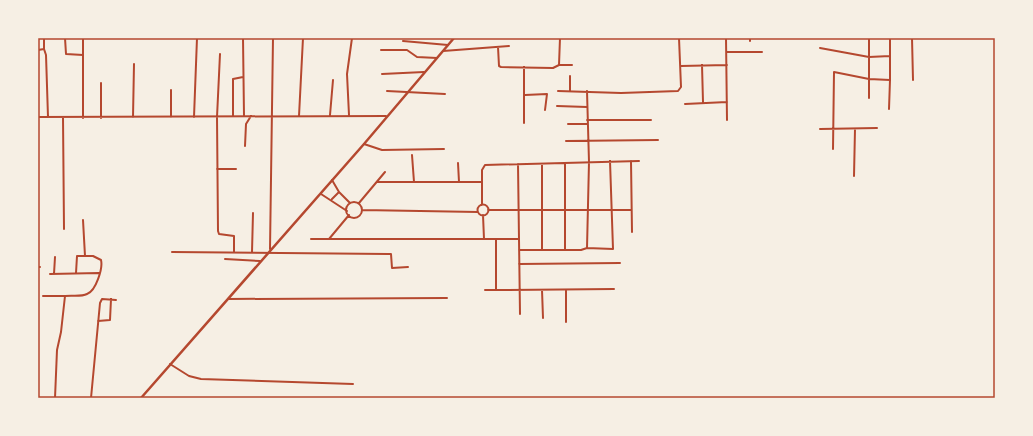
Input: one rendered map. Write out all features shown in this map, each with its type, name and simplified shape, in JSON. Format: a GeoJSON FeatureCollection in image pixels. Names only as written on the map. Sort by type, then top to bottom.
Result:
{"type":"FeatureCollection","features":[{"type":"Feature","properties":{"kind":"street"},"geometry":{"type":"LineString","coordinates":[[44,38],[47,70],[48,117]]}},
{"type":"Feature","properties":{"kind":"street"},"geometry":{"type":"LineString","coordinates":[[65,38],[66,54],[83,55]]}},
{"type":"Feature","properties":{"kind":"street"},"geometry":{"type":"LineString","coordinates":[[83,38],[83,118]]}},
{"type":"Feature","properties":{"kind":"street"},"geometry":{"type":"LineString","coordinates":[[194,117],[197,38]]}},
{"type":"Feature","properties":{"kind":"street"},"geometry":{"type":"LineString","coordinates":[[243,38],[244,116]]}},
{"type":"Feature","properties":{"kind":"street"},"geometry":{"type":"LineString","coordinates":[[270,250],[270,116],[273,38]]}},
{"type":"Feature","properties":{"kind":"street"},"geometry":{"type":"LineString","coordinates":[[299,116],[303,38]]}},
{"type":"Feature","properties":{"kind":"street"},"geometry":{"type":"LineString","coordinates":[[349,116],[347,74],[351,56],[352,38]]}},
{"type":"Feature","properties":{"kind":"street"},"geometry":{"type":"LineString","coordinates":[[141,398],[267,253],[321,194],[454,38]]}},
{"type":"Feature","properties":{"kind":"street"},"geometry":{"type":"LineString","coordinates":[[559,65],[560,38]]}},
{"type":"Feature","properties":{"kind":"street"},"geometry":{"type":"LineString","coordinates":[[558,91],[570,90],[621,94],[678,91],[681,87],[679,38]]}},
{"type":"Feature","properties":{"kind":"street"},"geometry":{"type":"LineString","coordinates":[[726,38],[727,120]]}},
{"type":"Feature","properties":{"kind":"street"},"geometry":{"type":"LineString","coordinates":[[869,38],[869,98]]}},
{"type":"Feature","properties":{"kind":"street"},"geometry":{"type":"LineString","coordinates":[[889,109],[890,38]]}},
{"type":"Feature","properties":{"kind":"street"},"geometry":{"type":"LineString","coordinates":[[912,38],[913,80]]}},
{"type":"Feature","properties":{"kind":"street"},"geometry":{"type":"LineString","coordinates":[[403,41],[448,45]]}},
{"type":"Feature","properties":{"kind":"street"},"geometry":{"type":"LineString","coordinates":[[443,51],[509,46]]}},
{"type":"Feature","properties":{"kind":"street"},"geometry":{"type":"LineString","coordinates":[[498,47],[499,67],[553,68],[559,65],[572,65]]}},
{"type":"Feature","properties":{"kind":"street"},"geometry":{"type":"LineString","coordinates":[[820,48],[869,57],[890,56]]}},
{"type":"Feature","properties":{"kind":"street"},"geometry":{"type":"LineString","coordinates":[[38,50],[44,50]]}},
{"type":"Feature","properties":{"kind":"street"},"geometry":{"type":"LineString","coordinates":[[382,50],[407,50],[416,57],[437,58]]}},
{"type":"Feature","properties":{"kind":"street"},"geometry":{"type":"LineString","coordinates":[[727,52],[762,52]]}},
{"type":"Feature","properties":{"kind":"street"},"geometry":{"type":"LineString","coordinates":[[220,54],[217,117],[218,232],[219,234],[234,236],[234,252]]}},
{"type":"Feature","properties":{"kind":"street"},"geometry":{"type":"LineString","coordinates":[[133,117],[134,64]]}},
{"type":"Feature","properties":{"kind":"street"},"geometry":{"type":"LineString","coordinates":[[702,65],[703,102]]}},
{"type":"Feature","properties":{"kind":"street"},"geometry":{"type":"LineString","coordinates":[[680,66],[727,65]]}},
{"type":"Feature","properties":{"kind":"street"},"geometry":{"type":"LineString","coordinates":[[524,67],[524,123]]}},
{"type":"Feature","properties":{"kind":"street"},"geometry":{"type":"LineString","coordinates":[[382,74],[425,72]]}},
{"type":"Feature","properties":{"kind":"street"},"geometry":{"type":"LineString","coordinates":[[833,149],[834,72],[869,79],[890,80]]}},
{"type":"Feature","properties":{"kind":"street"},"geometry":{"type":"LineString","coordinates":[[570,76],[570,90]]}},
{"type":"Feature","properties":{"kind":"street"},"geometry":{"type":"LineString","coordinates":[[233,116],[233,79],[243,77]]}},
{"type":"Feature","properties":{"kind":"street"},"geometry":{"type":"LineString","coordinates":[[330,115],[333,80]]}},
{"type":"Feature","properties":{"kind":"street"},"geometry":{"type":"LineString","coordinates":[[101,83],[101,118]]}},
{"type":"Feature","properties":{"kind":"street"},"geometry":{"type":"LineString","coordinates":[[171,90],[171,117]]}},
{"type":"Feature","properties":{"kind":"street"},"geometry":{"type":"LineString","coordinates":[[387,91],[408,91],[416,94],[446,94]]}},
{"type":"Feature","properties":{"kind":"street"},"geometry":{"type":"LineString","coordinates":[[587,91],[589,162],[587,248]]}},
{"type":"Feature","properties":{"kind":"street"},"geometry":{"type":"LineString","coordinates":[[525,95],[547,94],[545,110]]}},
{"type":"Feature","properties":{"kind":"street"},"geometry":{"type":"LineString","coordinates":[[685,104],[727,102]]}},
{"type":"Feature","properties":{"kind":"street"},"geometry":{"type":"LineString","coordinates":[[557,106],[587,107]]}},
{"type":"Feature","properties":{"kind":"street"},"geometry":{"type":"LineString","coordinates":[[245,146],[246,124],[251,116]]}},
{"type":"Feature","properties":{"kind":"street"},"geometry":{"type":"LineString","coordinates":[[38,117],[386,116]]}},
{"type":"Feature","properties":{"kind":"street"},"geometry":{"type":"LineString","coordinates":[[63,117],[64,229]]}},
{"type":"Feature","properties":{"kind":"street"},"geometry":{"type":"LineString","coordinates":[[587,120],[651,120]]}},
{"type":"Feature","properties":{"kind":"street"},"geometry":{"type":"LineString","coordinates":[[568,124],[587,124]]}},
{"type":"Feature","properties":{"kind":"street"},"geometry":{"type":"LineString","coordinates":[[820,129],[876,128]]}},
{"type":"Feature","properties":{"kind":"street"},"geometry":{"type":"LineString","coordinates":[[854,176],[855,129]]}},
{"type":"Feature","properties":{"kind":"street"},"geometry":{"type":"LineString","coordinates":[[566,141],[658,140]]}},
{"type":"Feature","properties":{"kind":"street"},"geometry":{"type":"LineString","coordinates":[[364,144],[382,150],[444,149]]}},
{"type":"Feature","properties":{"kind":"street"},"geometry":{"type":"LineString","coordinates":[[412,155],[414,182]]}},
{"type":"Feature","properties":{"kind":"street"},"geometry":{"type":"LineString","coordinates":[[519,250],[613,248],[610,161]]}},
{"type":"Feature","properties":{"kind":"street"},"geometry":{"type":"LineString","coordinates":[[631,161],[632,232]]}},
{"type":"Feature","properties":{"kind":"street"},"geometry":{"type":"LineString","coordinates":[[478,212],[479,207],[482,205],[482,170],[485,165],[639,161]]}},
{"type":"Feature","properties":{"kind":"street"},"geometry":{"type":"LineString","coordinates":[[458,163],[459,182]]}},
{"type":"Feature","properties":{"kind":"street"},"geometry":{"type":"LineString","coordinates":[[518,164],[520,314]]}},
{"type":"Feature","properties":{"kind":"street"},"geometry":{"type":"LineString","coordinates":[[542,164],[542,250]]}},
{"type":"Feature","properties":{"kind":"street"},"geometry":{"type":"LineString","coordinates":[[565,164],[565,250]]}},
{"type":"Feature","properties":{"kind":"street"},"geometry":{"type":"LineString","coordinates":[[217,169],[236,169]]}},
{"type":"Feature","properties":{"kind":"street"},"geometry":{"type":"LineString","coordinates":[[332,180],[339,192],[350,203],[359,203],[385,172]]}},
{"type":"Feature","properties":{"kind":"street"},"geometry":{"type":"LineString","coordinates":[[377,182],[482,182]]}},
{"type":"Feature","properties":{"kind":"street"},"geometry":{"type":"LineString","coordinates":[[332,199],[339,192]]}},
{"type":"Feature","properties":{"kind":"street"},"geometry":{"type":"LineString","coordinates":[[321,194],[332,199],[347,210],[349,215]]}},
{"type":"Feature","properties":{"kind":"street"},"geometry":{"type":"LineString","coordinates":[[347,210],[350,203]]}},
{"type":"Feature","properties":{"kind":"street"},"geometry":{"type":"LineString","coordinates":[[359,203],[362,210]]}},
{"type":"Feature","properties":{"kind":"street"},"geometry":{"type":"LineString","coordinates":[[482,205],[487,206],[488,210]]}},
{"type":"Feature","properties":{"kind":"street"},"geometry":{"type":"LineString","coordinates":[[362,210],[478,212],[483,215]]}},
{"type":"Feature","properties":{"kind":"street"},"geometry":{"type":"LineString","coordinates":[[349,215],[356,217],[362,210]]}},
{"type":"Feature","properties":{"kind":"street"},"geometry":{"type":"LineString","coordinates":[[484,239],[483,215],[488,210],[631,210]]}},
{"type":"Feature","properties":{"kind":"street"},"geometry":{"type":"LineString","coordinates":[[252,252],[253,213]]}},
{"type":"Feature","properties":{"kind":"street"},"geometry":{"type":"LineString","coordinates":[[329,239],[335,229],[349,215]]}},
{"type":"Feature","properties":{"kind":"street"},"geometry":{"type":"LineString","coordinates":[[83,220],[85,256]]}},
{"type":"Feature","properties":{"kind":"street"},"geometry":{"type":"LineString","coordinates":[[311,239],[519,239]]}},
{"type":"Feature","properties":{"kind":"street"},"geometry":{"type":"LineString","coordinates":[[496,239],[496,290]]}},
{"type":"Feature","properties":{"kind":"street"},"geometry":{"type":"LineString","coordinates":[[172,252],[388,254],[392,257],[392,268],[408,267]]}},
{"type":"Feature","properties":{"kind":"street"},"geometry":{"type":"LineString","coordinates":[[43,296],[65,297],[86,295],[90,293],[102,265],[101,260],[99,257],[85,256],[76,258],[76,273]]}},
{"type":"Feature","properties":{"kind":"street"},"geometry":{"type":"LineString","coordinates":[[54,274],[55,257]]}},
{"type":"Feature","properties":{"kind":"street"},"geometry":{"type":"LineString","coordinates":[[225,259],[260,261]]}},
{"type":"Feature","properties":{"kind":"street"},"geometry":{"type":"LineString","coordinates":[[519,264],[620,264]]}},
{"type":"Feature","properties":{"kind":"street"},"geometry":{"type":"LineString","coordinates":[[50,274],[99,273]]}},
{"type":"Feature","properties":{"kind":"street"},"geometry":{"type":"LineString","coordinates":[[485,290],[614,289]]}},
{"type":"Feature","properties":{"kind":"street"},"geometry":{"type":"LineString","coordinates":[[542,290],[542,318]]}},
{"type":"Feature","properties":{"kind":"street"},"geometry":{"type":"LineString","coordinates":[[566,290],[566,322]]}},
{"type":"Feature","properties":{"kind":"street"},"geometry":{"type":"LineString","coordinates":[[55,398],[57,350],[65,297]]}},
{"type":"Feature","properties":{"kind":"street"},"geometry":{"type":"LineString","coordinates":[[227,299],[447,298]]}},
{"type":"Feature","properties":{"kind":"street"},"geometry":{"type":"LineString","coordinates":[[91,398],[101,300],[116,300]]}},
{"type":"Feature","properties":{"kind":"street"},"geometry":{"type":"LineString","coordinates":[[98,321],[110,320],[111,300]]}},
{"type":"Feature","properties":{"kind":"street"},"geometry":{"type":"LineString","coordinates":[[170,364],[189,376],[202,379],[353,384]]}}]}
